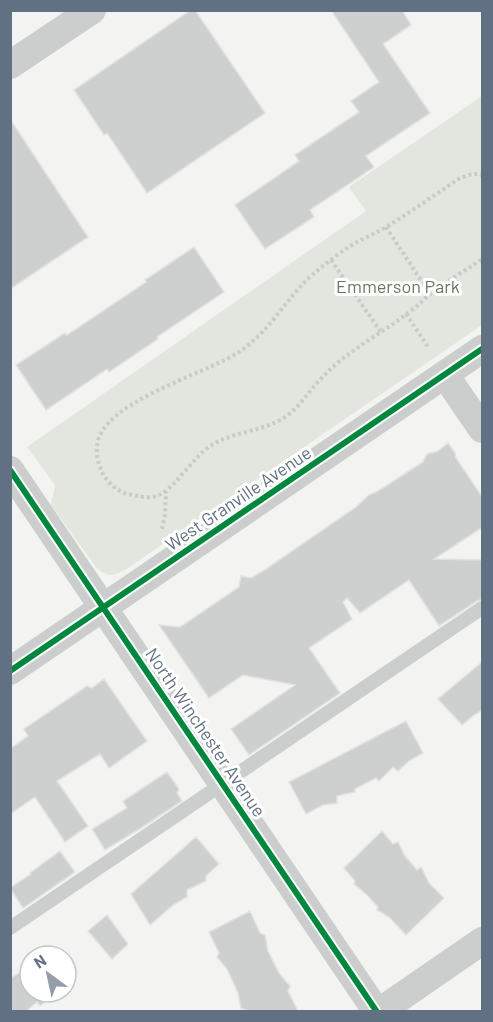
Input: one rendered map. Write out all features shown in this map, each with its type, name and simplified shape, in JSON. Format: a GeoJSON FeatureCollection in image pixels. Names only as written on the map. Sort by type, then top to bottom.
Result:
{"type":"FeatureCollection","features":[{"type":"Feature","properties":{"kind":"street"},"geometry":{"type":"LineString","coordinates":[[10,65],[92,10]]}},
{"type":"Feature","properties":{"kind":"street","name":"West Granville Avenue"},"geometry":{"type":"LineString","coordinates":[[10,672],[483,349]]}},
{"type":"Feature","properties":{"kind":"street"},"geometry":{"type":"LineString","coordinates":[[445,375],[483,429]]}},
{"type":"Feature","properties":{"kind":"street","name":"North Winchester Avenue"},"geometry":{"type":"LineString","coordinates":[[10,470],[378,1011]]}},
{"type":"Feature","properties":{"kind":"street"},"geometry":{"type":"LineString","coordinates":[[378,1011],[483,941]]}},
{"type":"Feature","properties":{"kind":"lane"},"geometry":{"type":"LineString","coordinates":[[10,928],[483,608]]}},
{"type":"Feature","properties":{"kind":"path"},"geometry":{"type":"LineString","coordinates":[[483,176],[472,174],[460,178],[386,227],[349,247],[311,276],[261,334],[237,354],[158,390],[114,418],[104,427],[98,438],[96,451],[106,480],[117,490],[129,495],[155,497],[166,492],[197,456],[211,445],[229,436],[260,429],[290,413],[322,377],[341,360],[430,294],[483,259]]}},
{"type":"Feature","properties":{"kind":"path"},"geometry":{"type":"LineString","coordinates":[[386,227],[430,294]]}},
{"type":"Feature","properties":{"kind":"path"},"geometry":{"type":"LineString","coordinates":[[331,260],[381,332]]}},
{"type":"Feature","properties":{"kind":"path"},"geometry":{"type":"LineString","coordinates":[[406,314],[428,347]]}},
{"type":"Feature","properties":{"kind":"path"},"geometry":{"type":"LineString","coordinates":[[162,529],[166,492]]}},
{"type":"Feature","properties":{"kind":"green space","name":"Emmerson Park"},"geometry":{"type":"Polygon","coordinates":[[[482,96],[482,325],[125,570],[110,575],[96,567],[51,505],[55,485],[27,447],[366,211],[349,187],[482,96]]]}},
{"type":"Feature","properties":{"kind":"building"},"geometry":{"type":"Polygon","coordinates":[[[191,10],[195,10],[265,113],[147,193],[107,133],[104,135],[74,90],[191,10]]]}},
{"type":"Feature","properties":{"kind":"building"},"geometry":{"type":"Polygon","coordinates":[[[331,10],[402,10],[411,25],[383,44],[430,113],[366,156],[374,167],[310,210],[314,217],[265,249],[235,205],[299,161],[295,155],[359,112],[351,101],[379,82],[331,10]]]}},
{"type":"Feature","properties":{"kind":"building"},"geometry":{"type":"Polygon","coordinates":[[[10,119],[88,237],[10,289],[10,119]]]}},
{"type":"Feature","properties":{"kind":"building"},"geometry":{"type":"Polygon","coordinates":[[[194,247],[224,292],[109,372],[107,369],[46,410],[16,365],[65,333],[67,335],[194,247]]]}},
{"type":"Feature","properties":{"kind":"building"},"geometry":{"type":"Polygon","coordinates":[[[448,443],[483,498],[483,527],[434,559],[483,560],[483,599],[439,626],[409,580],[360,613],[347,598],[343,602],[352,619],[309,648],[340,693],[249,755],[231,729],[295,685],[243,675],[209,698],[159,625],[180,627],[239,587],[241,576],[251,578],[263,571],[356,507],[369,495],[423,462],[427,454],[438,451],[448,443]]]}},
{"type":"Feature","properties":{"kind":"building"},"geometry":{"type":"Polygon","coordinates":[[[483,661],[483,710],[462,725],[438,699],[483,661]]]}},
{"type":"Feature","properties":{"kind":"building"},"geometry":{"type":"Polygon","coordinates":[[[104,679],[147,741],[109,768],[100,754],[57,781],[88,826],[65,842],[35,797],[10,814],[10,749],[28,736],[24,729],[87,686],[92,688],[104,679]]]}},
{"type":"Feature","properties":{"kind":"building"},"geometry":{"type":"Polygon","coordinates":[[[406,721],[423,753],[398,771],[393,767],[379,781],[376,778],[355,789],[355,792],[337,796],[337,803],[323,805],[306,814],[289,782],[406,721]]]}},
{"type":"Feature","properties":{"kind":"building"},"geometry":{"type":"Polygon","coordinates":[[[167,772],[179,789],[177,793],[182,801],[105,850],[92,829],[127,808],[123,801],[167,772]]]}},
{"type":"Feature","properties":{"kind":"building"},"geometry":{"type":"Polygon","coordinates":[[[382,831],[393,844],[398,842],[405,856],[417,870],[421,867],[429,883],[444,898],[406,935],[389,917],[377,910],[378,907],[354,884],[355,881],[344,868],[382,831]]]}},
{"type":"Feature","properties":{"kind":"building"},"geometry":{"type":"Polygon","coordinates":[[[196,837],[219,864],[206,876],[206,881],[187,890],[187,897],[173,905],[150,925],[131,894],[196,837]]]}},
{"type":"Feature","properties":{"kind":"building"},"geometry":{"type":"Polygon","coordinates":[[[60,851],[75,872],[23,908],[10,888],[60,851]]]}},
{"type":"Feature","properties":{"kind":"building"},"geometry":{"type":"Polygon","coordinates":[[[250,911],[260,933],[265,935],[268,951],[279,973],[290,986],[288,991],[298,1011],[247,1011],[241,1008],[238,993],[227,969],[217,957],[219,953],[209,932],[250,911]]]}},
{"type":"Feature","properties":{"kind":"building"},"geometry":{"type":"Polygon","coordinates":[[[107,915],[128,944],[112,959],[88,931],[107,915]]]}},
{"type":"Feature","properties":{"kind":"building"},"geometry":{"type":"Polygon","coordinates":[[[18,974],[18,1004],[35,1004],[26,1011],[10,1011],[10,978],[18,974]]]}},
{"type":"Feature","properties":{"kind":"cycle path"},"geometry":{"type":"LineString","coordinates":[[10,671],[482,349]]}},
{"type":"Feature","properties":{"kind":"cycle path"},"geometry":{"type":"LineString","coordinates":[[10,470],[377,1012]]}}]}
